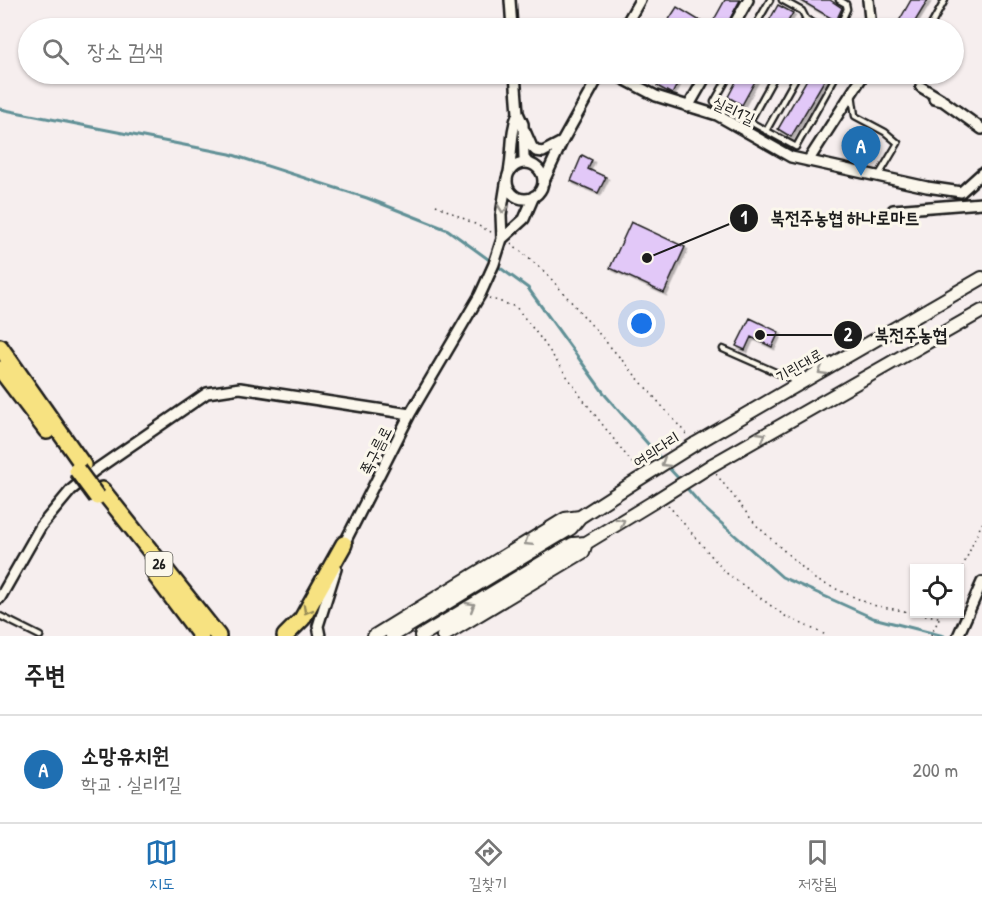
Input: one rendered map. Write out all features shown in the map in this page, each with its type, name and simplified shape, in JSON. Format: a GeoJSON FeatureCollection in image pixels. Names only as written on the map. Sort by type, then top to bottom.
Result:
{"type":"FeatureCollection","features":[{"type":"Feature","properties":{"kind":"main road","name":"26"},"geometry":{"type":"LineString","coordinates":[[0,347],[80,467],[201,636]]}},
{"type":"Feature","properties":{"kind":"main road","name":"26"},"geometry":{"type":"LineString","coordinates":[[0,369],[80,467]]}},
{"type":"Feature","properties":{"kind":"main road","name":"26"},"geometry":{"type":"LineString","coordinates":[[99,494],[218,636]]}},
{"type":"Feature","properties":{"kind":"main road"},"geometry":{"type":"LineString","coordinates":[[285,636],[302,619],[344,544]]}},
{"type":"Feature","properties":{"kind":"street"},"geometry":{"type":"LineString","coordinates":[[510,0],[511,18]]}},
{"type":"Feature","properties":{"kind":"street"},"geometry":{"type":"LineString","coordinates":[[630,18],[640,0]]}},
{"type":"Feature","properties":{"kind":"street"},"geometry":{"type":"LineString","coordinates":[[738,18],[748,0]]}},
{"type":"Feature","properties":{"kind":"street"},"geometry":{"type":"LineString","coordinates":[[868,0],[870,18]]}},
{"type":"Feature","properties":{"kind":"street"},"geometry":{"type":"LineString","coordinates":[[516,84],[518,113],[532,147],[536,151],[543,152],[562,142]]}},
{"type":"Feature","properties":{"kind":"street"},"geometry":{"type":"LineString","coordinates":[[502,239],[524,219],[562,142],[594,84]]}},
{"type":"Feature","properties":{"kind":"street","name":"실리1길"},"geometry":{"type":"LineString","coordinates":[[633,84],[656,96],[717,115],[791,157],[927,187],[961,192]]}},
{"type":"Feature","properties":{"kind":"street"},"geometry":{"type":"LineString","coordinates":[[688,107],[701,84]]}},
{"type":"Feature","properties":{"kind":"street"},"geometry":{"type":"LineString","coordinates":[[808,160],[858,84]]}},
{"type":"Feature","properties":{"kind":"street"},"geometry":{"type":"LineString","coordinates":[[921,87],[982,129]]}},
{"type":"Feature","properties":{"kind":"street"},"geometry":{"type":"LineString","coordinates":[[502,239],[501,215],[512,154],[512,126],[518,113]]}},
{"type":"Feature","properties":{"kind":"street"},"geometry":{"type":"LineString","coordinates":[[523,128],[524,158],[541,172],[543,183]]}},
{"type":"Feature","properties":{"kind":"street"},"geometry":{"type":"LineString","coordinates":[[534,196],[524,199],[513,194],[507,184],[508,176],[517,164],[543,163],[562,142]]}},
{"type":"Feature","properties":{"kind":"street"},"geometry":{"type":"LineString","coordinates":[[962,204],[961,192],[982,173]]}},
{"type":"Feature","properties":{"kind":"street"},"geometry":{"type":"LineString","coordinates":[[893,210],[982,203]]}},
{"type":"Feature","properties":{"kind":"street","name":"쪽구름로"},"geometry":{"type":"LineString","coordinates":[[320,636],[318,626],[344,544],[410,414],[483,288],[502,239]]}},
{"type":"Feature","properties":{"kind":"street","name":"기린대로"},"geometry":{"type":"LineString","coordinates":[[693,442],[801,383],[982,278]]}},
{"type":"Feature","properties":{"kind":"street"},"geometry":{"type":"LineString","coordinates":[[421,636],[573,544],[586,543],[712,467],[982,311]]}},
{"type":"Feature","properties":{"kind":"street"},"geometry":{"type":"LineString","coordinates":[[0,598],[41,526],[71,490],[94,471],[207,393],[240,388],[410,414]]}},
{"type":"Feature","properties":{"kind":"street","name":"여의다리"},"geometry":{"type":"LineString","coordinates":[[580,517],[693,442]]}},
{"type":"Feature","properties":{"kind":"street"},"geometry":{"type":"LineString","coordinates":[[374,636],[565,519],[580,517]]}},
{"type":"Feature","properties":{"kind":"street"},"geometry":{"type":"LineString","coordinates":[[392,636],[571,528],[580,517]]}},
{"type":"Feature","properties":{"kind":"street"},"geometry":{"type":"LineString","coordinates":[[442,636],[584,552],[586,543]]}},
{"type":"Feature","properties":{"kind":"street"},"geometry":{"type":"LineString","coordinates":[[958,636],[982,582]]}},
{"type":"Feature","properties":{"kind":"lane"},"geometry":{"type":"LineString","coordinates":[[760,18],[770,0]]}},
{"type":"Feature","properties":{"kind":"lane"},"geometry":{"type":"LineString","coordinates":[[782,0],[802,11],[806,18]]}},
{"type":"Feature","properties":{"kind":"lane"},"geometry":{"type":"LineString","coordinates":[[839,0],[846,4],[847,9],[843,18]]}},
{"type":"Feature","properties":{"kind":"lane"},"geometry":{"type":"LineString","coordinates":[[935,18],[945,0]]}},
{"type":"Feature","properties":{"kind":"lane"},"geometry":{"type":"LineString","coordinates":[[724,84],[714,102],[796,147],[831,84]]}},
{"type":"Feature","properties":{"kind":"lane"},"geometry":{"type":"LineString","coordinates":[[750,121],[770,84]]}},
{"type":"Feature","properties":{"kind":"lane"},"geometry":{"type":"LineString","coordinates":[[766,130],[792,84]]}},
{"type":"Feature","properties":{"kind":"lane"},"geometry":{"type":"LineString","coordinates":[[852,94],[855,116],[885,132],[898,143],[879,175]]}},
{"type":"Feature","properties":{"kind":"lane"},"geometry":{"type":"LineString","coordinates":[[723,349],[801,383]]}},
{"type":"Feature","properties":{"kind":"lane"},"geometry":{"type":"LineString","coordinates":[[0,616],[40,636]]}},
{"type":"Feature","properties":{"kind":"path"},"geometry":{"type":"LineString","coordinates":[[436,205],[516,245],[547,274],[693,442]]}},
{"type":"Feature","properties":{"kind":"path"},"geometry":{"type":"LineString","coordinates":[[712,467],[756,525],[816,580],[872,605],[910,612]]}},
{"type":"Feature","properties":{"kind":"path"},"geometry":{"type":"LineString","coordinates":[[964,564],[982,523]]}},
{"type":"Feature","properties":{"kind":"path"},"geometry":{"type":"LineString","coordinates":[[931,636],[940,618]]}},
{"type":"Feature","properties":{"kind":"building"},"geometry":{"type":"Polygon","coordinates":[[[725,0],[740,0],[730,18],[715,18],[725,0]]]}},
{"type":"Feature","properties":{"kind":"building"},"geometry":{"type":"Polygon","coordinates":[[[800,0],[830,0],[842,8],[837,18],[831,18],[800,0]]]}},
{"type":"Feature","properties":{"kind":"building"},"geometry":{"type":"Polygon","coordinates":[[[911,0],[928,0],[917,18],[901,18],[911,0]]]}},
{"type":"Feature","properties":{"kind":"building"},"geometry":{"type":"Polygon","coordinates":[[[778,5],[793,13],[790,18],[771,18],[778,5]]]}},
{"type":"Feature","properties":{"kind":"building"},"geometry":{"type":"Polygon","coordinates":[[[677,7],[695,18],[670,18],[677,7]]]}},
{"type":"Feature","properties":{"kind":"building"},"geometry":{"type":"Polygon","coordinates":[[[658,84],[677,84],[672,94],[657,86],[658,84]]]}},
{"type":"Feature","properties":{"kind":"building"},"geometry":{"type":"Polygon","coordinates":[[[735,84],[754,84],[742,105],[728,97],[735,84]]]}},
{"type":"Feature","properties":{"kind":"building"},"geometry":{"type":"Polygon","coordinates":[[[804,84],[822,84],[791,137],[778,129],[804,84]]]}},
{"type":"Feature","properties":{"kind":"building"},"geometry":{"type":"Polygon","coordinates":[[[582,155],[592,160],[588,169],[606,177],[598,193],[571,181],[582,155]]]}},
{"type":"Feature","properties":{"kind":"building"},"geometry":{"type":"Polygon","coordinates":[[[631,222],[685,247],[664,293],[610,268],[631,222]]]}},
{"type":"Feature","properties":{"kind":"building"},"geometry":{"type":"Polygon","coordinates":[[[750,318],[779,332],[772,347],[751,337],[745,350],[736,346],[750,318]]]}},
{"type":"Feature","properties":{"kind":"waterway"},"geometry":{"type":"LineString","coordinates":[[0,109],[230,154],[367,198],[448,230],[528,288],[606,396],[662,460]]}},
{"type":"Feature","properties":{"kind":"waterway"},"geometry":{"type":"LineString","coordinates":[[666,465],[680,480]]}},
{"type":"Feature","properties":{"kind":"waterway"},"geometry":{"type":"LineString","coordinates":[[684,485],[703,507],[782,577],[873,618],[944,636]]}},
{"type":"Feature","properties":{"kind":"place","name":"소망유치원"},"geometry":{"type":"Point","coordinates":[861,176]}},
{"type":"Feature","properties":{"kind":"place","name":"북전주농협 하나로마트"},"geometry":{"type":"Point","coordinates":[647,258]}},
{"type":"Feature","properties":{"kind":"place","name":"북전주농협"},"geometry":{"type":"Point","coordinates":[760,335]}}]}
